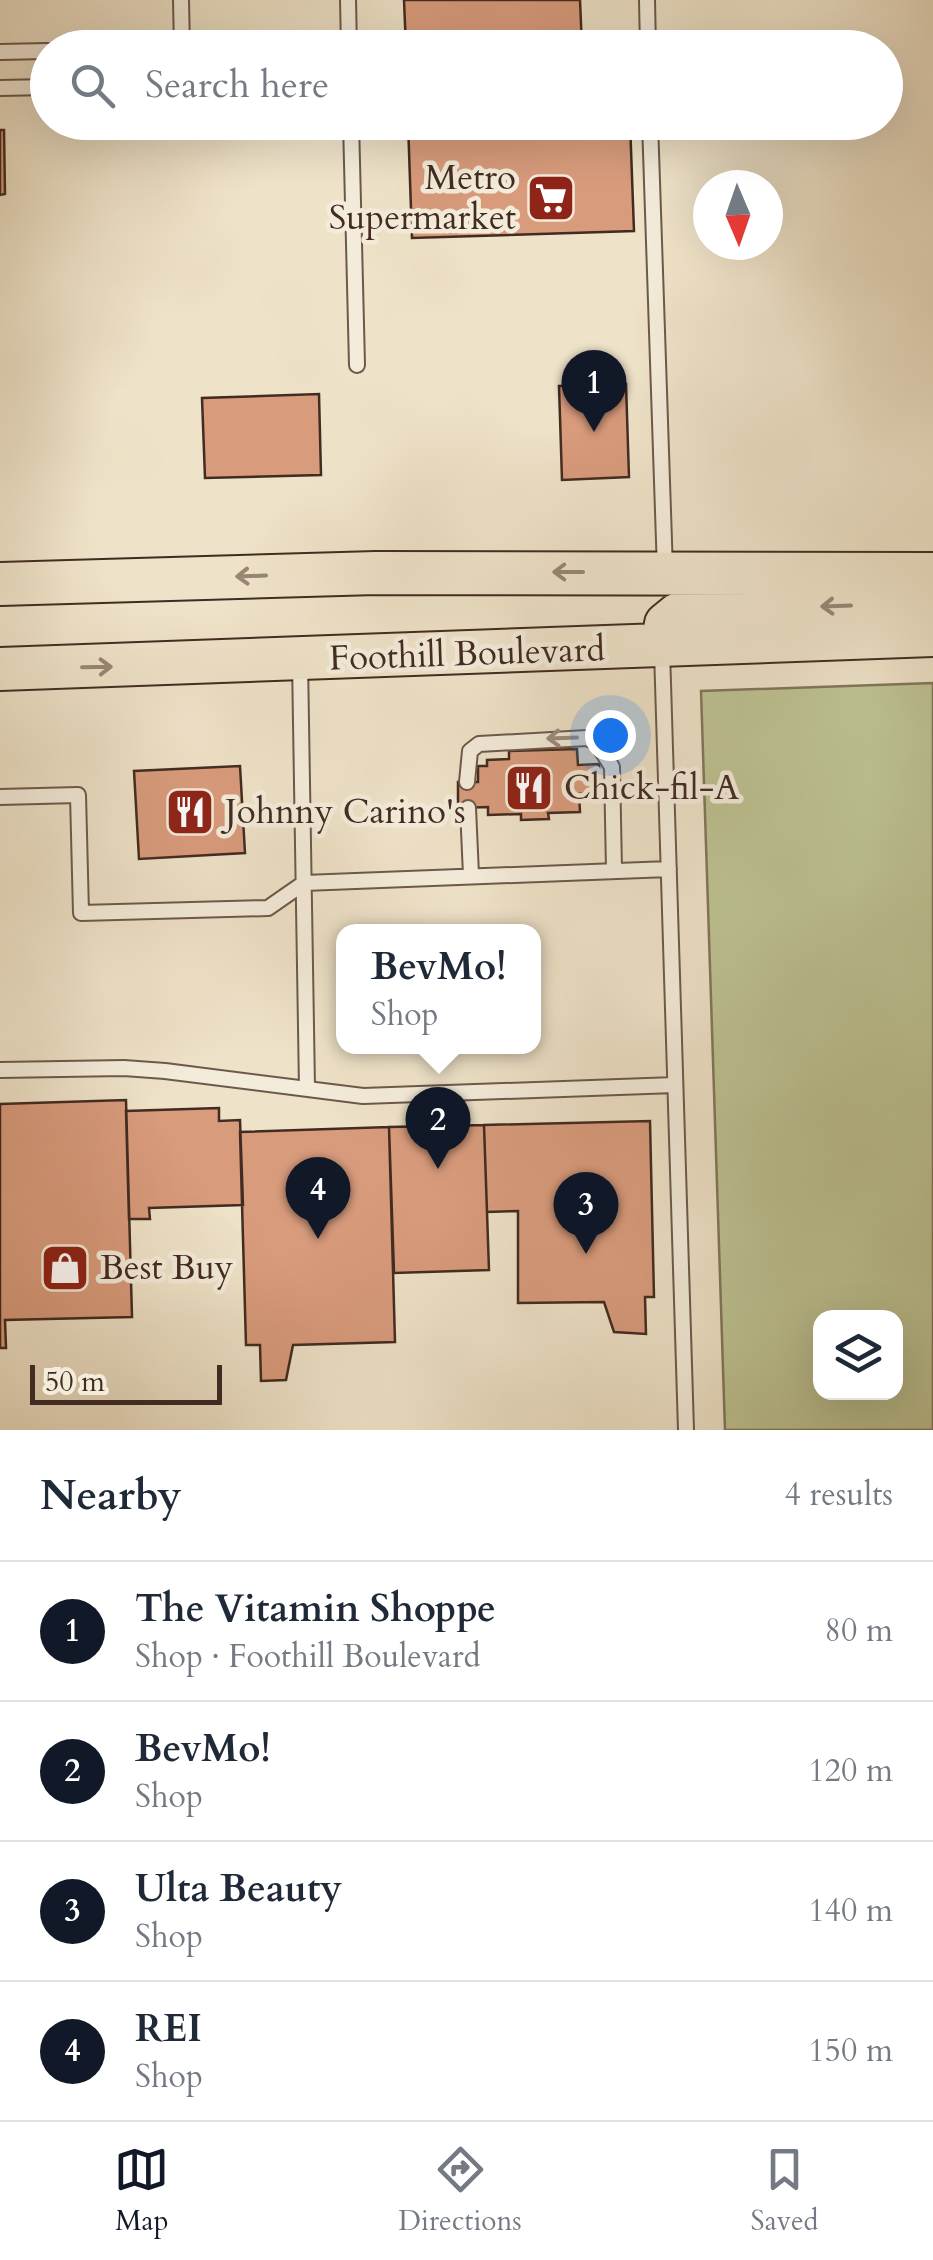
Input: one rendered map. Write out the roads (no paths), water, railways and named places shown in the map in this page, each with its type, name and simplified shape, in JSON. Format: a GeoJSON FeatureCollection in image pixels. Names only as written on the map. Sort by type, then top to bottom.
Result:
{"type":"FeatureCollection","features":[{"type":"Feature","properties":{"kind":"main road"},"geometry":{"type":"LineString","coordinates":[[0,584],[348,573],[933,574]]}},
{"type":"Feature","properties":{"kind":"main road"},"geometry":{"type":"LineString","coordinates":[[662,646],[666,624],[677,614],[933,602]]}},
{"type":"Feature","properties":{"kind":"main road","name":"Foothill Boulevard"},"geometry":{"type":"LineString","coordinates":[[0,669],[933,635]]}},
{"type":"Feature","properties":{"kind":"lane"},"geometry":{"type":"LineString","coordinates":[[181,30],[182,0]]}},
{"type":"Feature","properties":{"kind":"lane"},"geometry":{"type":"LineString","coordinates":[[348,0],[349,30]]}},
{"type":"Feature","properties":{"kind":"lane"},"geometry":{"type":"LineString","coordinates":[[646,0],[647,30]]}},
{"type":"Feature","properties":{"kind":"lane"},"geometry":{"type":"LineString","coordinates":[[0,52],[30,51]]}},
{"type":"Feature","properties":{"kind":"lane"},"geometry":{"type":"LineString","coordinates":[[0,88],[30,87]]}},
{"type":"Feature","properties":{"kind":"lane"},"geometry":{"type":"LineString","coordinates":[[351,140],[357,365]]}},
{"type":"Feature","properties":{"kind":"lane"},"geometry":{"type":"LineString","coordinates":[[651,140],[665,572]]}},
{"type":"Feature","properties":{"kind":"lane"},"geometry":{"type":"LineString","coordinates":[[662,646],[686,1430]]}},
{"type":"Feature","properties":{"kind":"lane"},"geometry":{"type":"LineString","coordinates":[[300,660],[307,1088]]}},
{"type":"Feature","properties":{"kind":"lane"},"geometry":{"type":"LineString","coordinates":[[468,782],[470,751],[479,744],[586,738],[597,743],[612,767],[614,870]]}},
{"type":"Feature","properties":{"kind":"lane"},"geometry":{"type":"LineString","coordinates":[[0,797],[78,795],[81,913],[268,908],[304,883],[669,869]]}},
{"type":"Feature","properties":{"kind":"lane"},"geometry":{"type":"LineString","coordinates":[[468,808],[472,875]]}},
{"type":"Feature","properties":{"kind":"lane"},"geometry":{"type":"LineString","coordinates":[[0,1070],[124,1068],[201,1074],[363,1096],[676,1085]]}},
{"type":"Feature","properties":{"kind":"place","name":"Metro Supermarket"},"geometry":{"type":"Point","coordinates":[551,198]}},
{"type":"Feature","properties":{"kind":"place","name":"The Vitamin Shoppe"},"geometry":{"type":"Point","coordinates":[594,432]}},
{"type":"Feature","properties":{"kind":"place","name":"Chick-fil-A"},"geometry":{"type":"Point","coordinates":[529,788]}},
{"type":"Feature","properties":{"kind":"place","name":"Johnny Carino's"},"geometry":{"type":"Point","coordinates":[190,812]}},
{"type":"Feature","properties":{"kind":"place","name":"BevMo!"},"geometry":{"type":"Point","coordinates":[438,1169]}},
{"type":"Feature","properties":{"kind":"place","name":"REI"},"geometry":{"type":"Point","coordinates":[318,1239]}},
{"type":"Feature","properties":{"kind":"place","name":"Ulta Beauty"},"geometry":{"type":"Point","coordinates":[586,1254]}},
{"type":"Feature","properties":{"kind":"place","name":"Best Buy"},"geometry":{"type":"Point","coordinates":[65,1268]}}]}
